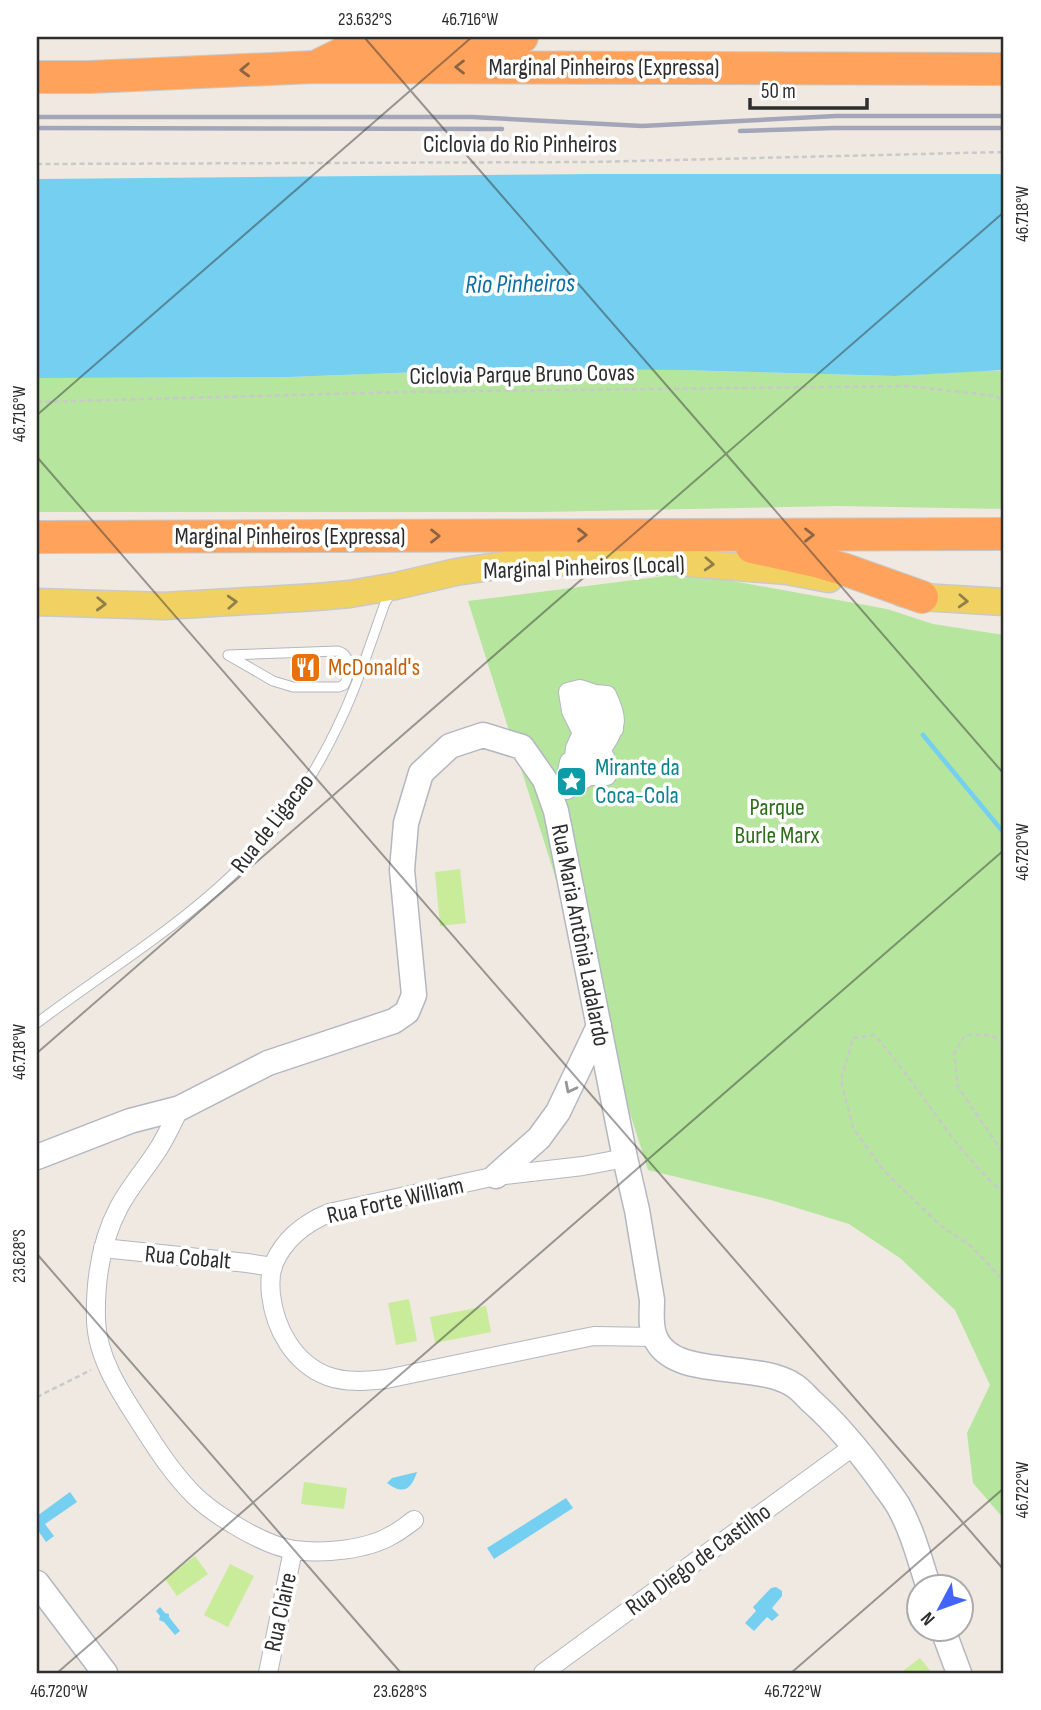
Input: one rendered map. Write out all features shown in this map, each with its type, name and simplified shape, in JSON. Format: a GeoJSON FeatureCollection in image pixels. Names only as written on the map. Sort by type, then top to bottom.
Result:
{"type":"FeatureCollection","features":[{"type":"Feature","properties":{"kind":"highway"},"geometry":{"type":"LineString","coordinates":[[314,67],[362,44],[522,37]]}},
{"type":"Feature","properties":{"kind":"highway","name":"Marginal Pinheiros (Expressa)"},"geometry":{"type":"LineString","coordinates":[[37,77],[314,67],[1004,69]]}},
{"type":"Feature","properties":{"kind":"highway","name":"Marginal Pinheiros (Expressa)"},"geometry":{"type":"LineString","coordinates":[[37,537],[1004,534]]}},
{"type":"Feature","properties":{"kind":"highway"},"geometry":{"type":"LineString","coordinates":[[696,535],[816,561],[922,597]]}},
{"type":"Feature","properties":{"kind":"main road","name":"Marginal Pinheiros (Local)"},"geometry":{"type":"LineString","coordinates":[[37,603],[177,606],[316,597],[350,594],[456,572],[518,563],[664,561],[787,571],[922,597],[1004,602]]}},
{"type":"Feature","properties":{"kind":"street"},"geometry":{"type":"LineString","coordinates":[[604,729],[606,702],[583,696],[574,700],[582,712],[585,725],[581,743],[596,745],[607,729],[604,718],[599,706],[590,701],[584,705],[589,712],[586,730],[589,740],[603,732],[604,729],[615,711],[607,695],[580,689],[568,692],[571,711],[582,733],[574,757],[583,750],[600,750],[605,757],[569,762],[565,776],[585,767],[607,766],[607,770],[591,768],[563,782],[567,790],[589,776],[607,776]]}},
{"type":"Feature","properties":{"kind":"street","name":"Rua Maria Antônia Ladalardo"},"geometry":{"type":"LineString","coordinates":[[37,1157],[120,1124],[180,1108],[268,1063],[394,1021],[407,1012],[414,995],[402,870],[406,823],[421,773],[450,746],[483,735],[522,747],[545,780],[556,811],[637,1210],[652,1300],[654,1337]]}},
{"type":"Feature","properties":{"kind":"street"},"geometry":{"type":"LineString","coordinates":[[496,1176],[539,1138],[558,1112],[599,1027]]}},
{"type":"Feature","properties":{"kind":"street"},"geometry":{"type":"LineString","coordinates":[[180,1108],[156,1153],[118,1209],[103,1248],[96,1323],[101,1347],[125,1399],[151,1440],[197,1498],[256,1537],[293,1550],[349,1550],[391,1536],[414,1520]]}},
{"type":"Feature","properties":{"kind":"street","name":"Rua Forte William"},"geometry":{"type":"LineString","coordinates":[[273,1267],[297,1231],[311,1220],[329,1213],[496,1176],[583,1166],[625,1158]]}},
{"type":"Feature","properties":{"kind":"street","name":"Rua Cobalt"},"geometry":{"type":"LineString","coordinates":[[103,1248],[273,1267]]}},
{"type":"Feature","properties":{"kind":"street"},"geometry":{"type":"LineString","coordinates":[[273,1267],[273,1306],[283,1336],[310,1367],[344,1380],[359,1382],[386,1379],[594,1336],[654,1337],[661,1349],[673,1359],[776,1377],[794,1385],[825,1413],[869,1464],[900,1507],[924,1574]]}},
{"type":"Feature","properties":{"kind":"street","name":"Rua Diego de Castilho"},"geometry":{"type":"LineString","coordinates":[[543,1673],[853,1446]]}},
{"type":"Feature","properties":{"kind":"street","name":"Rua Claire"},"geometry":{"type":"LineString","coordinates":[[268,1673],[293,1550]]}},
{"type":"Feature","properties":{"kind":"street"},"geometry":{"type":"LineString","coordinates":[[37,1583],[105,1673]]}},
{"type":"Feature","properties":{"kind":"street"},"geometry":{"type":"LineString","coordinates":[[948,1644],[959,1673]]}},
{"type":"Feature","properties":{"kind":"lane","name":"Rua de Ligacao"},"geometry":{"type":"LineString","coordinates":[[37,1023],[183,917],[234,873],[260,846],[297,798],[329,744],[354,689],[385,603],[396,586]]}},
{"type":"Feature","properties":{"kind":"lane"},"geometry":{"type":"LineString","coordinates":[[338,651],[346,656],[348,678],[344,685],[339,687],[293,687],[274,681],[228,655],[338,651]]}},
{"type":"Feature","properties":{"kind":"path","name":"Ciclovia do Rio Pinheiros"},"geometry":{"type":"LineString","coordinates":[[37,164],[592,162],[1004,152]]}},
{"type":"Feature","properties":{"kind":"path","name":"Ciclovia Parque Bruno Covas"},"geometry":{"type":"LineString","coordinates":[[37,402],[401,392],[907,386],[996,396],[1004,403]]}},
{"type":"Feature","properties":{"kind":"path"},"geometry":{"type":"LineString","coordinates":[[1004,1193],[961,1148],[889,1050],[874,1035],[853,1038],[841,1080],[853,1128],[884,1171],[941,1226],[971,1246],[1004,1281]]}},
{"type":"Feature","properties":{"kind":"path"},"geometry":{"type":"LineString","coordinates":[[1004,1043],[990,1035],[965,1035],[954,1053],[958,1087],[1004,1154]]}},
{"type":"Feature","properties":{"kind":"path"},"geometry":{"type":"LineString","coordinates":[[37,1397],[107,1362]]}},
{"type":"Feature","properties":{"kind":"green space"},"geometry":{"type":"Polygon","coordinates":[[[501,369],[679,370],[895,376],[1004,371],[1004,509],[837,506],[542,512],[37,512],[37,378],[289,377],[501,369]]]}},
{"type":"Feature","properties":{"kind":"green space","name":"Parque Burle Marx"},"geometry":{"type":"Polygon","coordinates":[[[689,573],[887,609],[933,624],[1004,635],[1004,1519],[973,1483],[967,1433],[990,1385],[955,1310],[900,1258],[849,1224],[771,1200],[648,1170],[468,601],[689,573]]]}},
{"type":"Feature","properties":{"kind":"green space"},"geometry":{"type":"Polygon","coordinates":[[[460,869],[466,923],[440,926],[435,872],[460,869]]]}},
{"type":"Feature","properties":{"kind":"green space"},"geometry":{"type":"Polygon","coordinates":[[[409,1299],[417,1341],[396,1345],[388,1303],[409,1299]]]}},
{"type":"Feature","properties":{"kind":"green space"},"geometry":{"type":"Polygon","coordinates":[[[486,1306],[491,1332],[435,1343],[430,1317],[486,1306]]]}},
{"type":"Feature","properties":{"kind":"green space"},"geometry":{"type":"Polygon","coordinates":[[[304,1482],[347,1488],[344,1509],[301,1504],[304,1482]]]}},
{"type":"Feature","properties":{"kind":"green space"},"geometry":{"type":"Polygon","coordinates":[[[195,1556],[208,1574],[177,1596],[165,1579],[195,1556]]]}},
{"type":"Feature","properties":{"kind":"green space"},"geometry":{"type":"Polygon","coordinates":[[[230,1564],[254,1576],[228,1627],[204,1615],[230,1564]]]}},
{"type":"Feature","properties":{"kind":"green space"},"geometry":{"type":"Polygon","coordinates":[[[920,1658],[932,1673],[900,1673],[920,1658]]]}},
{"type":"Feature","properties":{"kind":"water","name":"Rio Pinheiros"},"geometry":{"type":"Polygon","coordinates":[[[1004,174],[1004,370],[895,376],[679,370],[501,369],[289,377],[37,378],[37,179],[1004,174]]]}},
{"type":"Feature","properties":{"kind":"water"},"geometry":{"type":"Polygon","coordinates":[[[417,1472],[406,1489],[398,1489],[387,1483],[392,1478],[417,1472]]]}},
{"type":"Feature","properties":{"kind":"water"},"geometry":{"type":"Polygon","coordinates":[[[70,1492],[77,1502],[45,1524],[54,1536],[46,1542],[37,1529],[37,1516],[70,1492]]]}},
{"type":"Feature","properties":{"kind":"water"},"geometry":{"type":"Polygon","coordinates":[[[566,1498],[573,1508],[494,1559],[487,1548],[566,1498]]]}},
{"type":"Feature","properties":{"kind":"water"},"geometry":{"type":"Polygon","coordinates":[[[776,1587],[782,1591],[782,1596],[772,1608],[779,1615],[772,1621],[767,1617],[754,1631],[745,1623],[756,1611],[753,1607],[771,1588],[776,1587]]]}},
{"type":"Feature","properties":{"kind":"water"},"geometry":{"type":"Polygon","coordinates":[[[160,1607],[169,1614],[180,1631],[175,1635],[159,1620],[160,1616],[156,1611],[160,1607]]]}},
{"type":"Feature","properties":{"kind":"waterway"},"geometry":{"type":"LineString","coordinates":[[923,735],[1004,833]]}},
{"type":"Feature","properties":{"kind":"railway"},"geometry":{"type":"LineString","coordinates":[[37,117],[472,117],[642,126],[836,116],[1004,116]]}},
{"type":"Feature","properties":{"kind":"railway"},"geometry":{"type":"LineString","coordinates":[[37,128],[502,129]]}},
{"type":"Feature","properties":{"kind":"railway"},"geometry":{"type":"LineString","coordinates":[[740,131],[1004,128]]}},
{"type":"Feature","properties":{"kind":"place","name":"McDonald's"},"geometry":{"type":"Point","coordinates":[305,667]}},
{"type":"Feature","properties":{"kind":"place","name":"Mirante da Coca-Cola"},"geometry":{"type":"Point","coordinates":[572,781]}}]}
